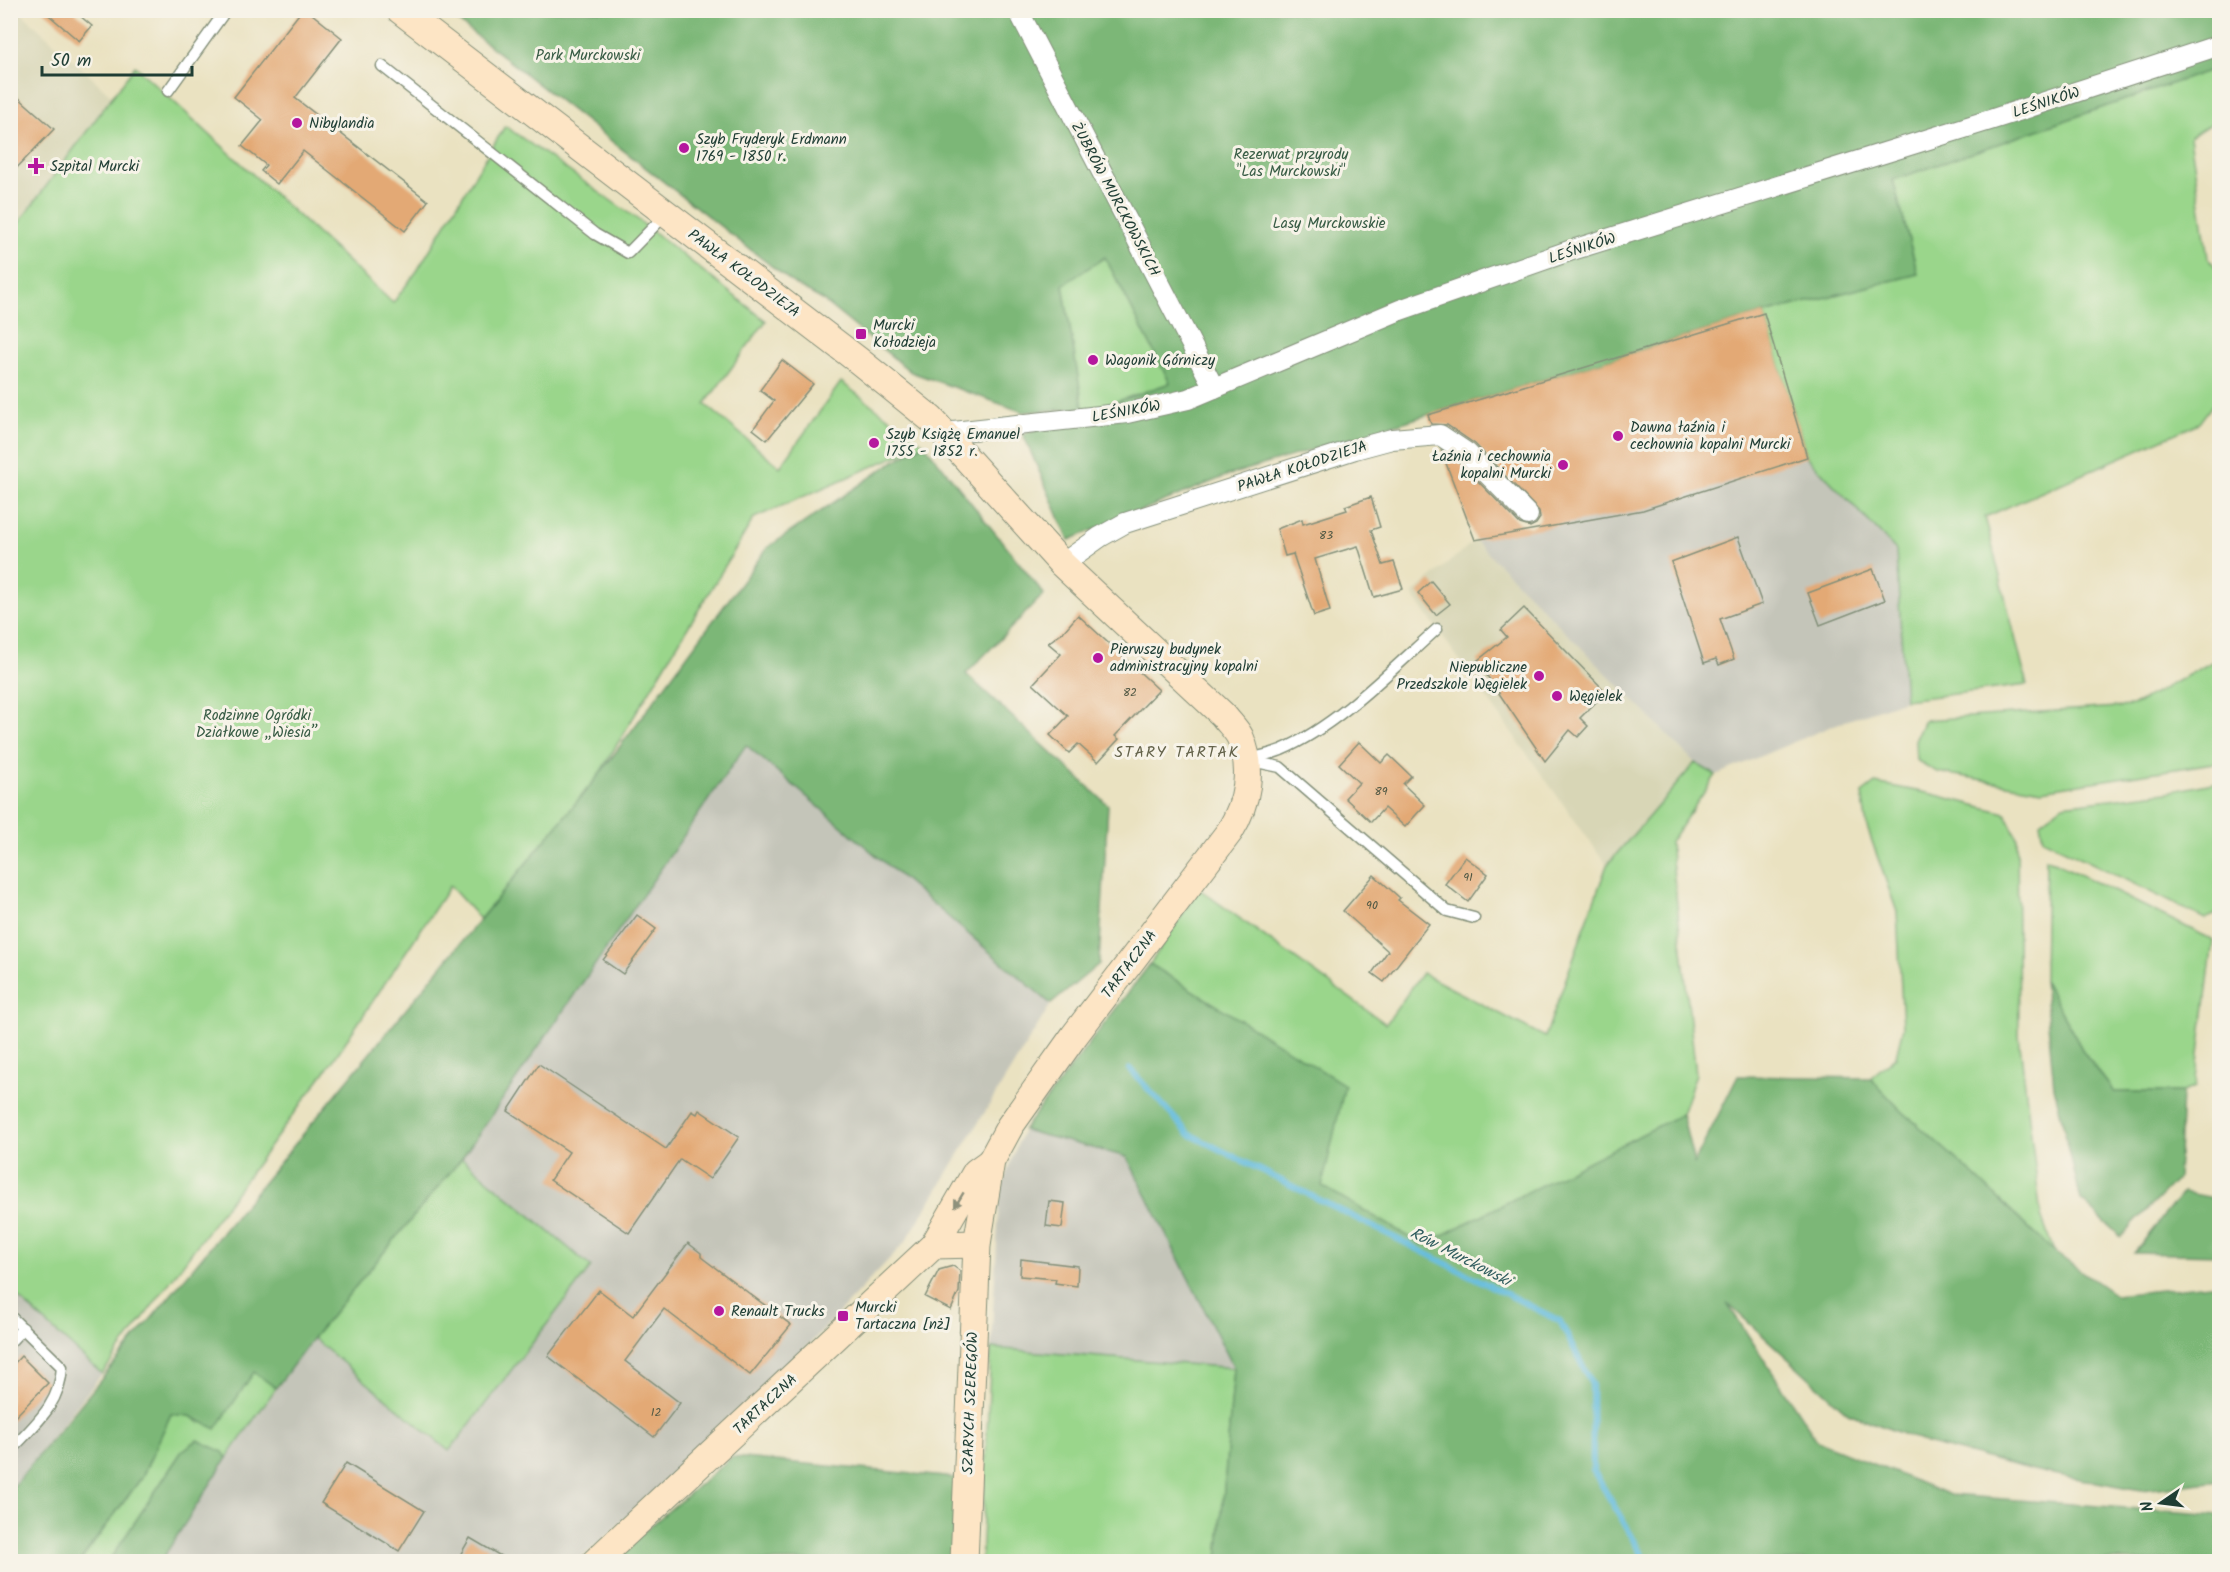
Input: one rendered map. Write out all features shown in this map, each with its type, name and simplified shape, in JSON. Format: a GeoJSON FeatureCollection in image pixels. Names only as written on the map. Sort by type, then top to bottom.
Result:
{"type":"FeatureCollection","features":[{"type":"Feature","properties":{"kind":"street","name":"PAWŁA KOŁODZIEJA"},"geometry":{"type":"LineString","coordinates":[[400,10],[896,389],[944,433],[1062,564],[1222,715],[1239,736],[1246,760]]}},
{"type":"Feature","properties":{"kind":"street","name":"ŻUBRÓW MURCKOWSKICH"},"geometry":{"type":"LineString","coordinates":[[1018,10],[1214,388]]}},
{"type":"Feature","properties":{"kind":"street","name":"LEŚNIKÓW"},"geometry":{"type":"LineString","coordinates":[[944,433],[1126,413],[1188,399],[1400,310],[1479,282],[2220,45]]}},
{"type":"Feature","properties":{"kind":"street","name":"PAWŁA KOŁODZIEJA"},"geometry":{"type":"LineString","coordinates":[[1062,564],[1100,537],[1125,523],[1392,439],[1440,435],[1467,453],[1528,515]]}},
{"type":"Feature","properties":{"kind":"street","name":"TARTACZNA"},"geometry":{"type":"LineString","coordinates":[[977,1244],[991,1161],[1010,1126],[1074,1036],[1230,831],[1245,799],[1246,760]]}},
{"type":"Feature","properties":{"kind":"street","name":"TARTACZNA"},"geometry":{"type":"LineString","coordinates":[[595,1562],[934,1245],[976,1172],[991,1161]]}},
{"type":"Feature","properties":{"kind":"street"},"geometry":{"type":"LineString","coordinates":[[934,1245],[977,1244]]}},
{"type":"Feature","properties":{"kind":"street","name":"SZARYCH SZEREGÓW"},"geometry":{"type":"LineString","coordinates":[[964,1562],[977,1244]]}},
{"type":"Feature","properties":{"kind":"lane"},"geometry":{"type":"LineString","coordinates":[[168,91],[226,10]]}},
{"type":"Feature","properties":{"kind":"lane"},"geometry":{"type":"LineString","coordinates":[[382,66],[595,234],[627,253],[666,214]]}},
{"type":"Feature","properties":{"kind":"lane"},"geometry":{"type":"LineString","coordinates":[[1246,760],[1280,751],[1310,735],[1364,694],[1437,629]]}},
{"type":"Feature","properties":{"kind":"lane"},"geometry":{"type":"LineString","coordinates":[[1246,760],[1280,767],[1447,911],[1474,918]]}},
{"type":"Feature","properties":{"kind":"lane"},"geometry":{"type":"LineString","coordinates":[[10,1316],[62,1367],[61,1384],[52,1405],[10,1451]]}},
{"type":"Feature","properties":{"kind":"lane"},"geometry":{"type":"LineString","coordinates":[[10,1342],[23,1328]]}},
{"type":"Feature","properties":{"kind":"shaded area","name":"Szpital Murcki"},"geometry":{"type":"Polygon","coordinates":[[[18,10],[113,97],[11,235],[10,11],[18,10]]]}},
{"type":"Feature","properties":{"kind":"shaded area"},"geometry":{"type":"Polygon","coordinates":[[[1807,457],[1896,550],[1905,700],[1834,725],[1716,775],[1695,763],[1475,540],[1643,510],[1807,457]]]}},
{"type":"Feature","properties":{"kind":"shaded area","name":"Węgielek"},"geometry":{"type":"Polygon","coordinates":[[[1475,540],[1695,763],[1607,865],[1412,594],[1475,540]]]}},
{"type":"Feature","properties":{"kind":"shaded area"},"geometry":{"type":"Polygon","coordinates":[[[746,744],[1051,1004],[906,1241],[758,1399],[578,1561],[161,1562],[227,1458],[313,1338],[449,1451],[591,1268],[462,1158],[746,744]]]}},
{"type":"Feature","properties":{"kind":"shaded area"},"geometry":{"type":"Polygon","coordinates":[[[1023,1130],[1127,1157],[1234,1368],[991,1348],[1000,1190],[1023,1130]]]}},
{"type":"Feature","properties":{"kind":"shaded area"},"geometry":{"type":"Polygon","coordinates":[[[10,1291],[102,1374],[11,1489],[10,1489],[10,1291]]]}},
{"type":"Feature","properties":{"kind":"green space","name":"Lasy Murckowskie"},"geometry":{"type":"Polygon","coordinates":[[[2219,10],[2220,67],[1893,180],[1918,274],[1764,313],[1226,476],[1069,540],[1023,434],[1170,383],[1105,257],[1063,285],[1083,408],[1023,412],[911,372],[821,299],[797,286],[445,11],[2219,10]]]}},
{"type":"Feature","properties":{"kind":"green space","name":"Rodzinne Ogródki Działkowe „Wiesia”"},"geometry":{"type":"Polygon","coordinates":[[[135,66],[393,303],[417,271],[505,126],[637,219],[766,321],[705,404],[780,467],[841,382],[924,444],[754,518],[598,776],[480,919],[450,886],[332,1062],[102,1374],[11,1291],[10,235],[135,66]]]}},
{"type":"Feature","properties":{"kind":"green space"},"geometry":{"type":"Polygon","coordinates":[[[2219,67],[2219,118],[2190,137],[2208,258],[2219,271],[2219,396],[2199,423],[1985,517],[2027,685],[1905,700],[1896,550],[1807,457],[1764,313],[1918,274],[1893,180],[2219,67]]]}},
{"type":"Feature","properties":{"kind":"green space"},"geometry":{"type":"Polygon","coordinates":[[[1105,257],[1170,383],[1084,413],[1063,284],[1105,257]]]}},
{"type":"Feature","properties":{"kind":"green space"},"geometry":{"type":"Polygon","coordinates":[[[924,444],[1044,594],[966,674],[1108,805],[1099,964],[1051,1004],[746,745],[462,1158],[313,1338],[276,1388],[254,1372],[216,1429],[190,1416],[171,1414],[142,1477],[80,1561],[11,1561],[11,1489],[598,776],[767,548],[893,462],[924,444]]]}},
{"type":"Feature","properties":{"kind":"green space"},"geometry":{"type":"Polygon","coordinates":[[[2219,658],[2219,762],[2042,790],[1937,772],[1916,760],[1915,740],[1924,720],[2132,706],[2219,658]]]}},
{"type":"Feature","properties":{"kind":"green space"},"geometry":{"type":"Polygon","coordinates":[[[1695,763],[1716,775],[1670,842],[1696,1074],[1682,1114],[1423,1245],[1322,1186],[1150,964],[1199,889],[1386,1024],[1422,973],[1545,1037],[1607,865],[1695,763]]]}},
{"type":"Feature","properties":{"kind":"green space"},"geometry":{"type":"Polygon","coordinates":[[[2219,782],[2219,913],[2205,919],[2043,839],[2040,822],[2063,805],[2167,792],[2219,782]]]}},
{"type":"Feature","properties":{"kind":"green space"},"geometry":{"type":"Polygon","coordinates":[[[1875,783],[1932,794],[2005,813],[2017,838],[2019,1036],[2041,1216],[2054,1252],[1977,1178],[1902,1111],[1870,1078],[1896,1056],[1903,1027],[1897,912],[1867,827],[1862,793],[1875,783]]]}},
{"type":"Feature","properties":{"kind":"green space"},"geometry":{"type":"Polygon","coordinates":[[[2046,858],[2213,940],[2195,1087],[2182,1092],[2114,1092],[2083,1051],[2044,980],[2046,858]]]}},
{"type":"Feature","properties":{"kind":"green space"},"geometry":{"type":"Polygon","coordinates":[[[1150,964],[1345,1085],[1322,1186],[1423,1245],[1682,1114],[1694,1163],[1738,1076],[1870,1078],[1902,1111],[1977,1178],[2054,1252],[2115,1295],[2219,1284],[2219,1481],[2141,1490],[2042,1472],[1929,1444],[1848,1413],[1727,1303],[1818,1442],[1950,1495],[2219,1515],[2219,1561],[1218,1561],[1234,1368],[1127,1157],[1023,1130],[1150,964]]]}},
{"type":"Feature","properties":{"kind":"green space"},"geometry":{"type":"Polygon","coordinates":[[[2044,980],[2083,1051],[2114,1092],[2182,1092],[2178,1178],[2121,1237],[2081,1200],[2054,1087],[2044,980]]]}},
{"type":"Feature","properties":{"kind":"green space"},"geometry":{"type":"Polygon","coordinates":[[[462,1158],[591,1267],[449,1451],[313,1338],[462,1158]]]}},
{"type":"Feature","properties":{"kind":"green space"},"geometry":{"type":"Polygon","coordinates":[[[2183,1192],[2219,1199],[2219,1255],[2134,1253],[2183,1192]]]}},
{"type":"Feature","properties":{"kind":"green space"},"geometry":{"type":"Polygon","coordinates":[[[991,1348],[1234,1368],[1218,1561],[981,1562],[991,1348]]]}},
{"type":"Feature","properties":{"kind":"green space"},"geometry":{"type":"Polygon","coordinates":[[[254,1372],[276,1388],[227,1458],[223,1452],[197,1440],[182,1451],[109,1561],[80,1562],[142,1477],[171,1414],[190,1416],[200,1423],[254,1372]]]}},
{"type":"Feature","properties":{"kind":"green space"},"geometry":{"type":"Polygon","coordinates":[[[198,1440],[223,1452],[227,1458],[161,1561],[109,1561],[182,1451],[198,1440]]]}},
{"type":"Feature","properties":{"kind":"green space"},"geometry":{"type":"Polygon","coordinates":[[[732,1457],[956,1478],[953,1561],[608,1562],[732,1457]]]}},
{"type":"Feature","properties":{"kind":"building"},"geometry":{"type":"Polygon","coordinates":[[[43,10],[73,10],[92,26],[79,41],[43,10]]]}},
{"type":"Feature","properties":{"kind":"building","name":"Nibylandia"},"geometry":{"type":"Polygon","coordinates":[[[302,10],[307,10],[342,38],[295,98],[428,201],[405,231],[303,151],[277,184],[261,171],[266,165],[242,146],[263,120],[234,97],[302,10]]]}},
{"type":"Feature","properties":{"kind":"building"},"geometry":{"type":"Polygon","coordinates":[[[10,90],[54,129],[10,175],[10,90]]]}},
{"type":"Feature","properties":{"kind":"building","name":"Dawna łaźnia i cechownia kopalni Murcki"},"geometry":{"type":"Polygon","coordinates":[[[1764,313],[1807,457],[1643,510],[1475,540],[1441,450],[1459,462],[1520,524],[1530,527],[1536,524],[1540,518],[1539,511],[1475,444],[1447,425],[1431,424],[1428,415],[1764,313]]]}},
{"type":"Feature","properties":{"kind":"building"},"geometry":{"type":"Polygon","coordinates":[[[782,360],[813,384],[767,440],[753,429],[774,401],[760,390],[782,360]]]}},
{"type":"Feature","properties":{"kind":"building"},"geometry":{"type":"Polygon","coordinates":[[[1371,497],[1380,527],[1371,530],[1383,565],[1394,562],[1403,589],[1374,597],[1358,546],[1315,559],[1330,611],[1314,616],[1293,554],[1285,556],[1277,529],[1302,519],[1303,524],[1347,510],[1345,506],[1371,497]]]}},
{"type":"Feature","properties":{"kind":"building"},"geometry":{"type":"Polygon","coordinates":[[[1738,537],[1762,604],[1720,619],[1734,659],[1719,665],[1716,659],[1704,663],[1671,562],[1738,537]]]}},
{"type":"Feature","properties":{"kind":"building"},"geometry":{"type":"Polygon","coordinates":[[[1873,569],[1885,600],[1820,625],[1808,593],[1873,569]]]}},
{"type":"Feature","properties":{"kind":"building"},"geometry":{"type":"Polygon","coordinates":[[[1431,581],[1450,604],[1436,615],[1418,593],[1431,581]]]}},
{"type":"Feature","properties":{"kind":"building","name":"Niepubliczne Przedszkole Węgielek"},"geometry":{"type":"Polygon","coordinates":[[[1524,608],[1606,692],[1580,718],[1588,726],[1578,737],[1570,730],[1545,761],[1477,661],[1507,637],[1501,630],[1524,608]]]}},
{"type":"Feature","properties":{"kind":"building"},"geometry":{"type":"Polygon","coordinates":[[[1078,615],[1159,690],[1115,736],[1119,739],[1098,762],[1078,744],[1069,753],[1050,735],[1068,716],[1033,684],[1061,654],[1048,643],[1064,631],[1078,615]]]}},
{"type":"Feature","properties":{"kind":"building"},"geometry":{"type":"Polygon","coordinates":[[[1359,742],[1381,763],[1389,755],[1411,776],[1403,784],[1425,805],[1405,827],[1384,808],[1371,822],[1345,798],[1359,783],[1339,764],[1359,742]]]}},
{"type":"Feature","properties":{"kind":"building"},"geometry":{"type":"Polygon","coordinates":[[[1465,857],[1488,874],[1468,902],[1445,884],[1465,857]]]}},
{"type":"Feature","properties":{"kind":"building"},"geometry":{"type":"Polygon","coordinates":[[[1374,875],[1400,898],[1398,900],[1429,924],[1384,982],[1372,973],[1388,951],[1343,911],[1374,875]]]}},
{"type":"Feature","properties":{"kind":"building"},"geometry":{"type":"Polygon","coordinates":[[[637,915],[656,929],[623,974],[603,960],[637,915]]]}},
{"type":"Feature","properties":{"kind":"building"},"geometry":{"type":"Polygon","coordinates":[[[539,1064],[666,1149],[692,1111],[697,1114],[699,1110],[739,1137],[710,1179],[680,1159],[629,1233],[550,1180],[569,1152],[508,1111],[539,1064]]]}},
{"type":"Feature","properties":{"kind":"building"},"geometry":{"type":"Polygon","coordinates":[[[1049,1201],[1065,1203],[1062,1228],[1046,1226],[1049,1201]]]}},
{"type":"Feature","properties":{"kind":"building"},"geometry":{"type":"Polygon","coordinates":[[[688,1243],[701,1253],[701,1257],[791,1325],[750,1375],[664,1309],[625,1361],[680,1403],[654,1437],[548,1356],[599,1290],[633,1316],[688,1243]]]}},
{"type":"Feature","properties":{"kind":"building"},"geometry":{"type":"Polygon","coordinates":[[[1021,1259],[1078,1266],[1077,1286],[1055,1283],[1056,1279],[1020,1276],[1021,1259]]]}},
{"type":"Feature","properties":{"kind":"building"},"geometry":{"type":"Polygon","coordinates":[[[953,1266],[960,1271],[959,1292],[951,1310],[925,1297],[939,1270],[953,1266]]]}},
{"type":"Feature","properties":{"kind":"building"},"geometry":{"type":"Polygon","coordinates":[[[21,1356],[48,1383],[10,1422],[10,1368],[21,1356]]]}},
{"type":"Feature","properties":{"kind":"building"},"geometry":{"type":"Polygon","coordinates":[[[346,1463],[424,1511],[399,1551],[321,1503],[346,1463]]]}},
{"type":"Feature","properties":{"kind":"building"},"geometry":{"type":"Polygon","coordinates":[[[470,1538],[511,1562],[456,1562],[470,1538]]]}},
{"type":"Feature","properties":{"kind":"waterway","name":"Rów Murckowski"},"geometry":{"type":"LineString","coordinates":[[1130,1069],[1189,1134],[1560,1321],[1592,1385],[1593,1470],[1644,1557],[1652,1562]]}},
{"type":"Feature","properties":{"kind":"place","name":"Nibylandia"},"geometry":{"type":"Point","coordinates":[297,123]}},
{"type":"Feature","properties":{"kind":"place","name":"Szyb Fryderyk Erdmann 1769 - 1850 r."},"geometry":{"type":"Point","coordinates":[684,148]}},
{"type":"Feature","properties":{"kind":"place","name":"Szpital Murcki"},"geometry":{"type":"Point","coordinates":[36,166]}},
{"type":"Feature","properties":{"kind":"place","name":"Murcki Kołodzieja"},"geometry":{"type":"Point","coordinates":[861,334]}},
{"type":"Feature","properties":{"kind":"place","name":"Wagonik Górniczy"},"geometry":{"type":"Point","coordinates":[1093,360]}},
{"type":"Feature","properties":{"kind":"place","name":"Dawna łaźnia i cechownia kopalni Murcki"},"geometry":{"type":"Point","coordinates":[1618,436]}},
{"type":"Feature","properties":{"kind":"place","name":"Szyb Książę Emanuel 1755 - 1852 r."},"geometry":{"type":"Point","coordinates":[874,443]}},
{"type":"Feature","properties":{"kind":"place","name":"Łaźnia i cechownia kopalni Murcki"},"geometry":{"type":"Point","coordinates":[1563,465]}},
{"type":"Feature","properties":{"kind":"place","name":"Pierwszy budynek administracyjny kopalni"},"geometry":{"type":"Point","coordinates":[1098,658]}},
{"type":"Feature","properties":{"kind":"place","name":"Niepubliczne Przedszkole Węgielek"},"geometry":{"type":"Point","coordinates":[1539,676]}},
{"type":"Feature","properties":{"kind":"place","name":"Węgielek"},"geometry":{"type":"Point","coordinates":[1557,696]}},
{"type":"Feature","properties":{"kind":"place","name":"Renault Trucks"},"geometry":{"type":"Point","coordinates":[719,1311]}},
{"type":"Feature","properties":{"kind":"place","name":"Murcki Tartaczna [nż]"},"geometry":{"type":"Point","coordinates":[843,1316]}},
{"type":"Feature","properties":{"kind":"district","name":"STARY TARTAK"},"geometry":{"type":"Point","coordinates":[1177,751]}},
{"type":"Feature","properties":{"kind":"park label","name":"Park Murckowski"},"geometry":{"type":"Point","coordinates":[588,55]}},
{"type":"Feature","properties":{"kind":"park label","name":"Rezerwat przyrody \"Las Murckowski\""},"geometry":{"type":"Point","coordinates":[1291,162]}}]}
